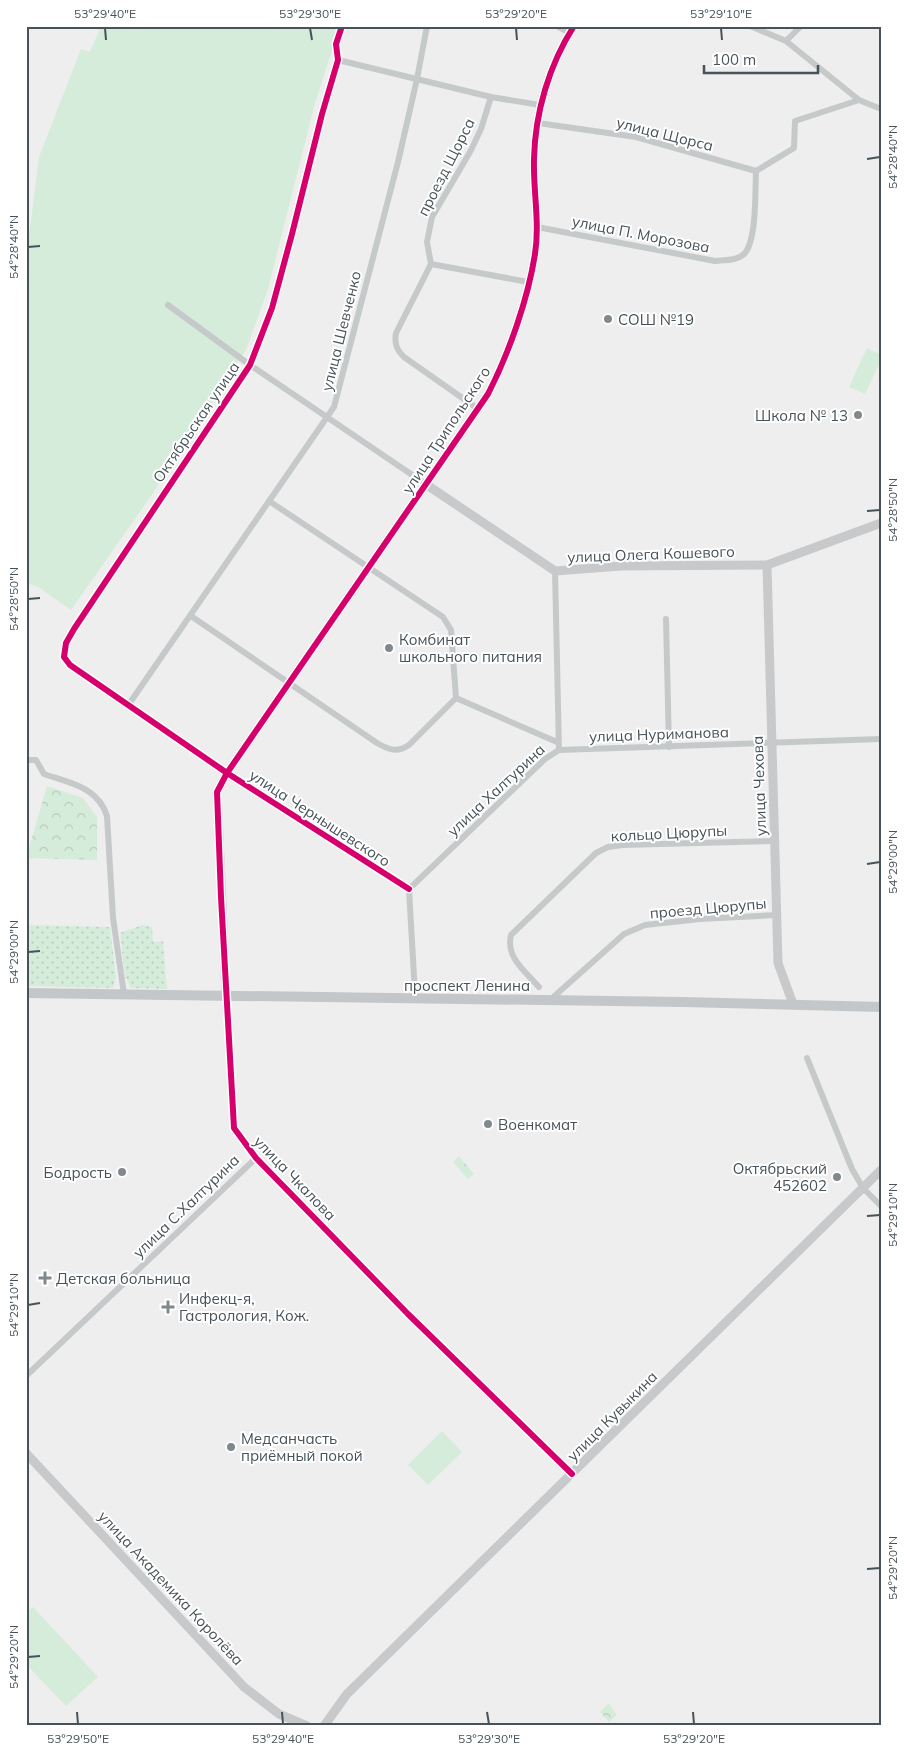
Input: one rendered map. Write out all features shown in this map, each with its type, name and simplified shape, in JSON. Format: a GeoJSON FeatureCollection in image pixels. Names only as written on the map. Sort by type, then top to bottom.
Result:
{"type":"FeatureCollection","features":[{"type":"Feature","properties":{"kind":"main road","name":"проспект Ленина"},"geometry":{"type":"LineString","coordinates":[[26,989],[53,992]]}},
{"type":"Feature","properties":{"kind":"main road","name":"проспект Ленина"},"geometry":{"type":"LineString","coordinates":[[26,993],[550,1000],[881,1007]]}},
{"type":"Feature","properties":{"kind":"street","name":"Октябрьская улица"},"geometry":{"type":"LineString","coordinates":[[70,665],[65,661],[64,649],[74,629],[250,365],[272,308],[322,114],[338,60],[336,44],[342,26]]}},
{"type":"Feature","properties":{"kind":"street","name":"улица Шевченко"},"geometry":{"type":"LineString","coordinates":[[129,704],[328,417],[340,392],[418,79],[427,26]]}},
{"type":"Feature","properties":{"kind":"street"},"geometry":{"type":"LineString","coordinates":[[557,26],[572,30]]}},
{"type":"Feature","properties":{"kind":"street"},"geometry":{"type":"LineString","coordinates":[[750,26],[786,41],[859,100],[881,109]]}},
{"type":"Feature","properties":{"kind":"street"},"geometry":{"type":"LineString","coordinates":[[786,41],[801,26]]}},
{"type":"Feature","properties":{"kind":"street","name":"улица Трипольского"},"geometry":{"type":"LineString","coordinates":[[228,773],[368,567],[427,485],[478,409],[500,372],[535,254],[537,227],[534,159],[540,106],[549,78],[572,30]]}},
{"type":"Feature","properties":{"kind":"street"},"geometry":{"type":"LineString","coordinates":[[338,60],[491,97],[540,106]]}},
{"type":"Feature","properties":{"kind":"street","name":"проезд Щорса"},"geometry":{"type":"LineString","coordinates":[[431,264],[427,242],[432,217],[481,130],[491,97]]}},
{"type":"Feature","properties":{"kind":"street"},"geometry":{"type":"LineString","coordinates":[[756,171],[794,148],[795,121],[859,100]]}},
{"type":"Feature","properties":{"kind":"street","name":"улица Щорса"},"geometry":{"type":"LineString","coordinates":[[538,123],[636,137],[756,171]]}},
{"type":"Feature","properties":{"kind":"street","name":"улица П. Морозова"},"geometry":{"type":"LineString","coordinates":[[537,227],[715,261],[729,260],[746,252],[753,230],[756,171]]}},
{"type":"Feature","properties":{"kind":"street"},"geometry":{"type":"LineString","coordinates":[[478,409],[404,357],[396,346],[396,334],[431,264],[528,282]]}},
{"type":"Feature","properties":{"kind":"street","name":"улица Олега Кошевого"},"geometry":{"type":"LineString","coordinates":[[168,304],[250,365],[554,571],[621,566],[767,565],[881,523]]}},
{"type":"Feature","properties":{"kind":"street"},"geometry":{"type":"LineString","coordinates":[[191,616],[391,751],[401,750],[409,745],[456,698],[451,630],[443,617],[269,502]]}},
{"type":"Feature","properties":{"kind":"street","name":"улица Чехова"},"geometry":{"type":"LineString","coordinates":[[767,565],[776,915],[780,972],[793,1004]]}},
{"type":"Feature","properties":{"kind":"street","name":"улица Халтурина"},"geometry":{"type":"LineString","coordinates":[[409,889],[545,759],[559,750],[557,742],[554,571]]}},
{"type":"Feature","properties":{"kind":"street"},"geometry":{"type":"LineString","coordinates":[[666,619],[669,747]]}},
{"type":"Feature","properties":{"kind":"street","name":"улица Чернышевского"},"geometry":{"type":"LineString","coordinates":[[70,665],[228,773],[409,889]]}},
{"type":"Feature","properties":{"kind":"street"},"geometry":{"type":"LineString","coordinates":[[456,698],[557,742]]}},
{"type":"Feature","properties":{"kind":"street","name":"улица Нуриманова"},"geometry":{"type":"LineString","coordinates":[[559,750],[669,747],[771,741],[881,739]]}},
{"type":"Feature","properties":{"kind":"street"},"geometry":{"type":"LineString","coordinates":[[26,760],[36,760],[44,774],[82,786],[91,792],[104,807],[107,816],[113,918],[124,994]]}},
{"type":"Feature","properties":{"kind":"street","name":"улица Чкалова"},"geometry":{"type":"LineString","coordinates":[[228,773],[218,792],[226,996],[234,1128],[256,1158],[408,1314],[572,1474]]}},
{"type":"Feature","properties":{"kind":"street","name":"кольцо Цюрупы"},"geometry":{"type":"LineString","coordinates":[[540,987],[518,964],[512,954],[509,943],[511,935],[596,854],[608,847],[623,845],[775,841]]}},
{"type":"Feature","properties":{"kind":"street"},"geometry":{"type":"LineString","coordinates":[[409,889],[415,994]]}},
{"type":"Feature","properties":{"kind":"street","name":"проезд Цюрупы"},"geometry":{"type":"LineString","coordinates":[[550,1000],[624,934],[645,925],[700,919],[776,915]]}},
{"type":"Feature","properties":{"kind":"street"},"geometry":{"type":"LineString","coordinates":[[807,1058],[852,1169],[863,1188],[881,1206]]}},
{"type":"Feature","properties":{"kind":"street","name":"улица С.Халтурина"},"geometry":{"type":"LineString","coordinates":[[26,1376],[256,1158]]}},
{"type":"Feature","properties":{"kind":"street","name":"улица Кувыкина"},"geometry":{"type":"LineString","coordinates":[[324,1726],[347,1694],[881,1170]]}},
{"type":"Feature","properties":{"kind":"street","name":"улица Академика Королёва"},"geometry":{"type":"LineString","coordinates":[[26,1453],[244,1687],[279,1714],[307,1726]]}},
{"type":"Feature","properties":{"kind":"green space"},"geometry":{"type":"Polygon","coordinates":[[[101,26],[340,26],[315,103],[268,289],[246,350],[149,499],[71,610],[38,587],[26,583],[26,242],[30,228],[39,157],[81,49],[90,52],[101,26]]]}},
{"type":"Feature","properties":{"kind":"green space"},"geometry":{"type":"Polygon","coordinates":[[[867,348],[881,355],[881,360],[865,394],[849,387],[867,348]]]}},
{"type":"Feature","properties":{"kind":"green space"},"geometry":{"type":"Polygon","coordinates":[[[47,786],[83,798],[97,817],[97,860],[26,858],[47,786]]]}},
{"type":"Feature","properties":{"kind":"green space"},"geometry":{"type":"Polygon","coordinates":[[[26,925],[110,927],[116,977],[113,988],[26,986],[26,925]]]}},
{"type":"Feature","properties":{"kind":"green space"},"geometry":{"type":"Polygon","coordinates":[[[142,925],[152,927],[153,942],[163,941],[167,989],[131,988],[125,976],[120,933],[142,925]]]}},
{"type":"Feature","properties":{"kind":"green space"},"geometry":{"type":"Polygon","coordinates":[[[459,1156],[474,1174],[468,1179],[453,1162],[459,1156]]]}},
{"type":"Feature","properties":{"kind":"green space"},"geometry":{"type":"Polygon","coordinates":[[[442,1431],[462,1452],[428,1485],[408,1465],[442,1431]]]}},
{"type":"Feature","properties":{"kind":"green space"},"geometry":{"type":"Polygon","coordinates":[[[33,1607],[98,1677],[66,1706],[26,1664],[26,1613],[33,1607]]]}},
{"type":"Feature","properties":{"kind":"green space"},"geometry":{"type":"Polygon","coordinates":[[[609,1703],[617,1715],[609,1722],[600,1712],[609,1703]]]}},
{"type":"Feature","properties":{"kind":"cycle path"},"geometry":{"type":"LineString","coordinates":[[342,26],[336,44],[338,60],[322,114],[272,308],[250,365],[74,629],[66,643],[64,657],[70,665],[227,773],[409,889]]}},
{"type":"Feature","properties":{"kind":"cycle path"},"geometry":{"type":"LineString","coordinates":[[572,1474],[408,1314],[256,1158],[234,1128],[217,792],[227,773],[488,394],[496,378],[523,307],[535,254],[537,230],[534,159],[537,124],[545,90],[557,57],[574,26]]}},
{"type":"Feature","properties":{"kind":"place","name":"СОШ №19"},"geometry":{"type":"Point","coordinates":[608,319]}},
{"type":"Feature","properties":{"kind":"place","name":"Школа № 13"},"geometry":{"type":"Point","coordinates":[858,415]}},
{"type":"Feature","properties":{"kind":"place","name":"Комбинат школьного питания"},"geometry":{"type":"Point","coordinates":[389,648]}},
{"type":"Feature","properties":{"kind":"place","name":"Военкомат"},"geometry":{"type":"Point","coordinates":[488,1124]}},
{"type":"Feature","properties":{"kind":"place","name":"Бодрость"},"geometry":{"type":"Point","coordinates":[122,1172]}},
{"type":"Feature","properties":{"kind":"place","name":"Октябрьский 452602"},"geometry":{"type":"Point","coordinates":[837,1177]}},
{"type":"Feature","properties":{"kind":"place","name":"Детская больница"},"geometry":{"type":"Point","coordinates":[45,1278]}},
{"type":"Feature","properties":{"kind":"place","name":"Инфекц-я, Гастрология, Кож."},"geometry":{"type":"Point","coordinates":[168,1307]}},
{"type":"Feature","properties":{"kind":"place","name":"Медсанчасть приёмный покой"},"geometry":{"type":"Point","coordinates":[231,1447]}}]}
